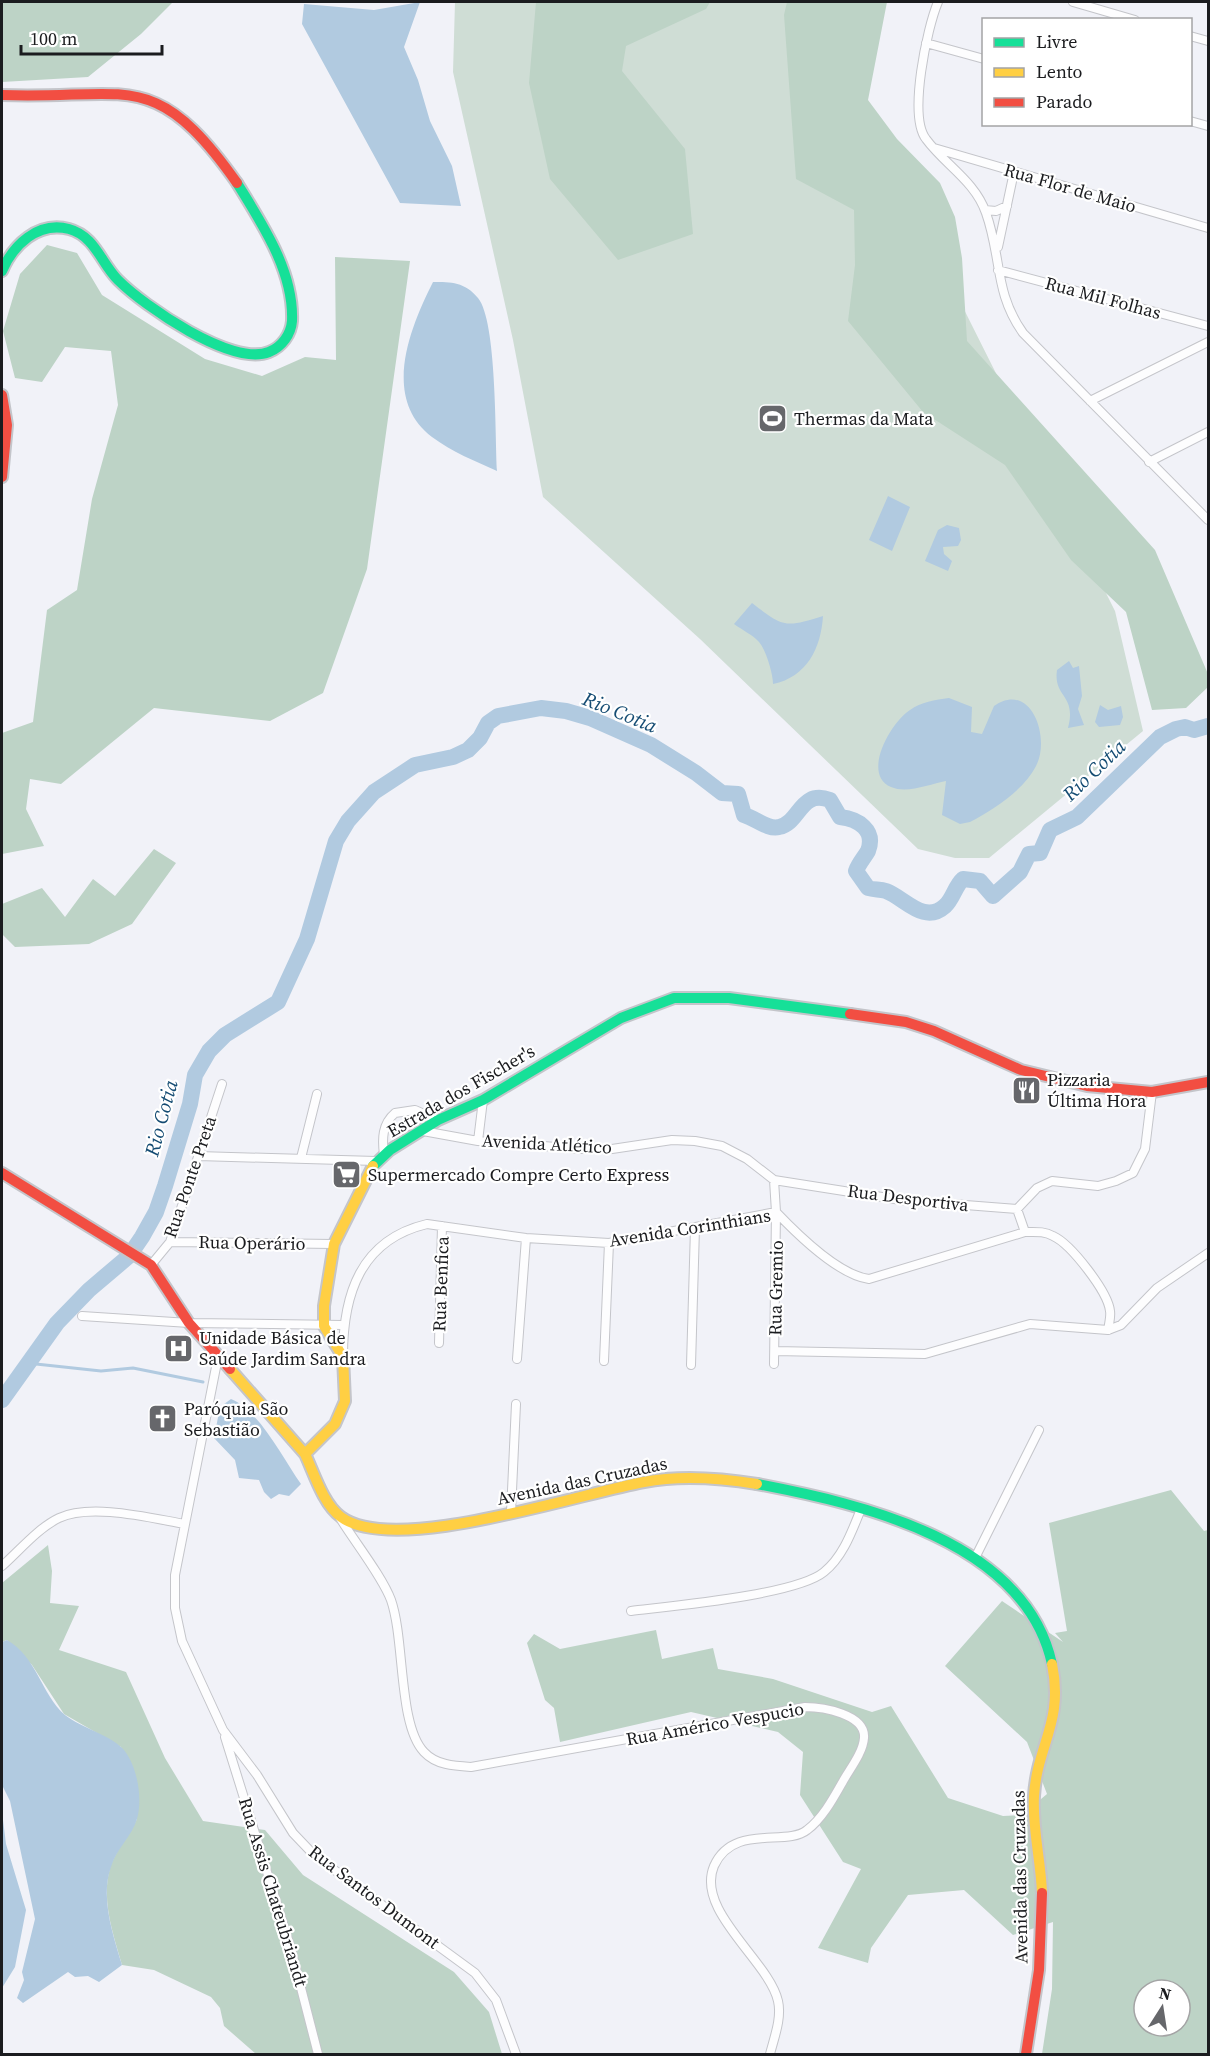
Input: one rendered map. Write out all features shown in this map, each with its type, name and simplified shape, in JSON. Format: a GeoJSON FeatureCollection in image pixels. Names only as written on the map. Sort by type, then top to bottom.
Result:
{"type":"FeatureCollection","features":[{"type":"Feature","properties":{"kind":"street"},"geometry":{"type":"LineString","coordinates":[[938,2],[926,43],[919,102],[919,127],[933,147],[970,184],[985,210],[997,249],[998,270],[1004,301],[1017,324],[1149,462],[1209,520]]}},
{"type":"Feature","properties":{"kind":"street"},"geometry":{"type":"LineString","coordinates":[[1073,2],[1128,18]]}},
{"type":"Feature","properties":{"kind":"street"},"geometry":{"type":"LineString","coordinates":[[1192,36],[1209,41]]}},
{"type":"Feature","properties":{"kind":"street"},"geometry":{"type":"LineString","coordinates":[[926,43],[982,58]]}},
{"type":"Feature","properties":{"kind":"street"},"geometry":{"type":"LineString","coordinates":[[2,95],[124,94],[160,104],[179,116],[208,145],[261,223],[284,275],[292,304],[293,321],[290,332],[279,348],[249,354],[215,344],[171,321],[140,299],[112,273],[89,240],[69,230],[44,229],[30,234],[13,249],[2,271]]}},
{"type":"Feature","properties":{"kind":"street"},"geometry":{"type":"LineString","coordinates":[[1192,121],[1209,126]]}},
{"type":"Feature","properties":{"kind":"street","name":"Rua Flor de Maio"},"geometry":{"type":"LineString","coordinates":[[933,147],[1209,228]]}},
{"type":"Feature","properties":{"kind":"street"},"geometry":{"type":"LineString","coordinates":[[997,249],[1014,172]]}},
{"type":"Feature","properties":{"kind":"street"},"geometry":{"type":"LineString","coordinates":[[985,210],[996,211],[1007,206]]}},
{"type":"Feature","properties":{"kind":"street","name":"Rua Mil Folhas"},"geometry":{"type":"LineString","coordinates":[[998,270],[1209,326]]}},
{"type":"Feature","properties":{"kind":"street"},"geometry":{"type":"LineString","coordinates":[[1090,401],[1209,342]]}},
{"type":"Feature","properties":{"kind":"street"},"geometry":{"type":"LineString","coordinates":[[2,395],[7,425],[2,477]]}},
{"type":"Feature","properties":{"kind":"street"},"geometry":{"type":"LineString","coordinates":[[1149,462],[1209,432]]}},
{"type":"Feature","properties":{"kind":"street","name":"Estrada dos Fischer's"},"geometry":{"type":"LineString","coordinates":[[324,1326],[324,1306],[334,1244],[380,1158],[438,1120],[483,1100],[621,1018],[674,998],[699,996],[784,1004],[906,1022],[934,1031],[1020,1070],[1087,1086],[1152,1092],[1209,1083]]}},
{"type":"Feature","properties":{"kind":"street","name":"Rua Ponte Preta"},"geometry":{"type":"LineString","coordinates":[[151,1265],[170,1242],[222,1084]]}},
{"type":"Feature","properties":{"kind":"street"},"geometry":{"type":"LineString","coordinates":[[1108,1330],[1110,1311],[1104,1293],[1072,1252],[1056,1237],[1042,1232],[1025,1232],[1017,1209],[1037,1188],[1052,1181],[1098,1186],[1133,1173],[1145,1149],[1152,1092]]}},
{"type":"Feature","properties":{"kind":"street"},"geometry":{"type":"LineString","coordinates":[[301,1158],[317,1094]]}},
{"type":"Feature","properties":{"kind":"street"},"geometry":{"type":"LineString","coordinates":[[478,1141],[483,1100]]}},
{"type":"Feature","properties":{"kind":"street"},"geometry":{"type":"LineString","coordinates":[[198,1156],[380,1158],[386,1124],[395,1113],[415,1110],[438,1120]]}},
{"type":"Feature","properties":{"kind":"street","name":"Avenida Atlético"},"geometry":{"type":"LineString","coordinates":[[423,1131],[478,1141],[612,1149],[672,1140],[695,1141],[722,1146],[747,1159],[774,1180]]}},
{"type":"Feature","properties":{"kind":"street"},"geometry":{"type":"LineString","coordinates":[[2,1173],[151,1265],[189,1323],[305,1454],[324,1494],[340,1518]]}},
{"type":"Feature","properties":{"kind":"street"},"geometry":{"type":"LineString","coordinates":[[774,1180],[776,1212]]}},
{"type":"Feature","properties":{"kind":"street","name":"Rua Desportiva"},"geometry":{"type":"LineString","coordinates":[[774,1180],[901,1200],[1017,1209]]}},
{"type":"Feature","properties":{"kind":"street","name":"Avenida Corinthians"},"geometry":{"type":"LineString","coordinates":[[343,1358],[343,1325],[349,1298],[371,1254],[412,1228],[427,1224],[526,1238],[609,1243],[776,1212],[796,1232],[852,1275],[869,1280],[1025,1232]]}},
{"type":"Feature","properties":{"kind":"street","name":"Rua Gremio"},"geometry":{"type":"LineString","coordinates":[[774,1364],[776,1212]]}},
{"type":"Feature","properties":{"kind":"street","name":"Rua Benfica"},"geometry":{"type":"LineString","coordinates":[[439,1343],[442,1226]]}},
{"type":"Feature","properties":{"kind":"street"},"geometry":{"type":"LineString","coordinates":[[691,1365],[695,1228]]}},
{"type":"Feature","properties":{"kind":"street"},"geometry":{"type":"LineString","coordinates":[[517,1359],[526,1238]]}},
{"type":"Feature","properties":{"kind":"street","name":"Rua Operário"},"geometry":{"type":"LineString","coordinates":[[170,1242],[334,1244]]}},
{"type":"Feature","properties":{"kind":"street"},"geometry":{"type":"LineString","coordinates":[[604,1361],[609,1243]]}},
{"type":"Feature","properties":{"kind":"street"},"geometry":{"type":"LineString","coordinates":[[775,1351],[925,1354],[1030,1324],[1108,1330],[1120,1325],[1157,1288],[1209,1253]]}},
{"type":"Feature","properties":{"kind":"street"},"geometry":{"type":"LineString","coordinates":[[82,1316],[189,1323],[343,1325]]}},
{"type":"Feature","properties":{"kind":"street"},"geometry":{"type":"LineString","coordinates":[[305,1454],[335,1425],[342,1413],[345,1401],[343,1358],[324,1326]]}},
{"type":"Feature","properties":{"kind":"street","name":"Rua Santos Dumont"},"geometry":{"type":"LineString","coordinates":[[218,1357],[175,1575],[175,1608],[182,1641],[223,1730],[257,1775],[293,1833],[314,1855],[475,1973],[496,2000],[516,2055]]}},
{"type":"Feature","properties":{"kind":"street"},"geometry":{"type":"LineString","coordinates":[[511,1512],[516,1404]]}},
{"type":"Feature","properties":{"kind":"street"},"geometry":{"type":"LineString","coordinates":[[975,1558],[1039,1430]]}},
{"type":"Feature","properties":{"kind":"street","name":"Avenida das Cruzadas"},"geometry":{"type":"LineString","coordinates":[[340,1518],[368,1527],[413,1531],[433,1529],[644,1482],[672,1477],[703,1476],[789,1491],[861,1509],[935,1536],[975,1558],[1009,1589],[1042,1635],[1052,1658],[1056,1685],[1055,1715],[1035,1780],[1034,1806],[1039,1848],[1041,1943],[1026,2055]]}},
{"type":"Feature","properties":{"kind":"street"},"geometry":{"type":"LineString","coordinates":[[631,1611],[757,1593],[810,1581],[825,1572],[840,1554],[861,1509]]}},
{"type":"Feature","properties":{"kind":"street"},"geometry":{"type":"LineString","coordinates":[[2,1566],[59,1518],[76,1513],[94,1512],[185,1524]]}},
{"type":"Feature","properties":{"kind":"street","name":"Rua Américo Vespucio"},"geometry":{"type":"LineString","coordinates":[[340,1518],[390,1597],[399,1626],[409,1721],[415,1740],[425,1753],[438,1761],[452,1766],[471,1767],[805,1707],[819,1707],[843,1713],[861,1728],[864,1740],[859,1752],[833,1798],[806,1832],[797,1835],[761,1837],[735,1845],[723,1854],[712,1873],[714,1899],[776,1994],[779,2015],[770,2055]]}},
{"type":"Feature","properties":{"kind":"street","name":"Rua Assis Chateubriandt"},"geometry":{"type":"LineString","coordinates":[[223,1730],[291,1949],[318,2055]]}},
{"type":"Feature","properties":{"kind":"shaded area","name":"Thermas da Mata"},"geometry":{"type":"Polygon","coordinates":[[[455,2],[810,2],[1115,611],[1143,731],[989,858],[955,858],[918,849],[700,639],[543,497],[513,340],[453,72],[455,2]]]}},
{"type":"Feature","properties":{"kind":"green space"},"geometry":{"type":"Polygon","coordinates":[[[2,2],[173,2],[141,34],[88,77],[2,82],[2,2]]]}},
{"type":"Feature","properties":{"kind":"green space"},"geometry":{"type":"Polygon","coordinates":[[[536,2],[710,2],[706,9],[626,46],[622,71],[685,149],[693,234],[618,260],[550,179],[529,83],[536,2]]]}},
{"type":"Feature","properties":{"kind":"green space"},"geometry":{"type":"Polygon","coordinates":[[[787,2],[887,2],[868,100],[897,139],[940,183],[955,217],[962,258],[967,341],[1155,550],[1208,674],[1208,687],[1186,708],[1152,710],[1126,612],[1071,560],[1005,465],[923,412],[848,321],[855,265],[854,210],[796,179],[784,15],[787,2]]]}},
{"type":"Feature","properties":{"kind":"green space"},"geometry":{"type":"Polygon","coordinates":[[[47,245],[77,253],[102,295],[205,359],[262,376],[305,357],[336,360],[335,257],[410,261],[367,569],[323,693],[270,721],[154,708],[61,784],[30,779],[26,809],[44,846],[2,854],[2,733],[33,722],[47,610],[77,590],[92,499],[118,405],[111,351],[65,347],[42,382],[15,378],[3,331],[20,274],[47,245]]]}},
{"type":"Feature","properties":{"kind":"green space"},"geometry":{"type":"Polygon","coordinates":[[[154,849],[176,863],[132,924],[89,944],[15,947],[2,934],[2,904],[42,888],[65,917],[93,879],[115,896],[154,849]]]}},
{"type":"Feature","properties":{"kind":"green space"},"geometry":{"type":"Polygon","coordinates":[[[1171,1490],[1204,1531],[1208,1530],[1208,2054],[1042,2054],[1052,1989],[1053,1922],[1013,1935],[964,1890],[908,1895],[871,1948],[868,1963],[818,1948],[861,1869],[843,1862],[800,1795],[803,1752],[778,1732],[691,1712],[560,1742],[554,1708],[545,1700],[527,1643],[534,1634],[560,1649],[656,1630],[662,1659],[713,1648],[718,1669],[773,1679],[872,1712],[891,1706],[948,1798],[1003,1816],[1022,1815],[1047,1794],[1027,1742],[945,1666],[1002,1601],[1063,1642],[1055,1633],[1067,1631],[1049,1523],[1171,1490]]]}},
{"type":"Feature","properties":{"kind":"green space"},"geometry":{"type":"Polygon","coordinates":[[[48,1545],[52,1571],[50,1603],[79,1606],[59,1650],[126,1672],[165,1758],[203,1821],[265,1830],[303,1875],[454,1972],[489,2012],[502,2054],[256,2054],[224,2026],[220,2008],[211,1997],[154,1970],[122,1965],[107,1905],[108,1880],[115,1855],[137,1819],[121,1747],[64,1714],[32,1665],[7,1640],[2,1642],[2,1583],[48,1545]]]}},
{"type":"Feature","properties":{"kind":"water"},"geometry":{"type":"Polygon","coordinates":[[[420,2],[404,47],[418,80],[430,121],[452,166],[461,206],[400,203],[302,24],[304,4],[374,10],[420,2]]]}},
{"type":"Feature","properties":{"kind":"water"},"geometry":{"type":"Polygon","coordinates":[[[433,282],[463,286],[478,298],[484,311],[492,354],[497,471],[456,452],[432,437],[416,421],[407,403],[404,383],[409,341],[433,282]]]}},
{"type":"Feature","properties":{"kind":"water"},"geometry":{"type":"Polygon","coordinates":[[[888,496],[910,507],[892,551],[869,540],[888,496]]]}},
{"type":"Feature","properties":{"kind":"water"},"geometry":{"type":"Polygon","coordinates":[[[947,525],[959,528],[961,540],[958,546],[943,547],[944,554],[952,561],[948,571],[925,561],[938,530],[947,525]]]}},
{"type":"Feature","properties":{"kind":"water"},"geometry":{"type":"Polygon","coordinates":[[[752,603],[771,617],[785,623],[823,616],[815,650],[803,668],[795,675],[773,684],[769,662],[762,646],[754,637],[734,624],[752,603]]]}},
{"type":"Feature","properties":{"kind":"water"},"geometry":{"type":"Polygon","coordinates":[[[1069,661],[1073,668],[1079,666],[1082,696],[1078,709],[1084,725],[1068,728],[1070,709],[1058,686],[1057,670],[1069,661]]]}},
{"type":"Feature","properties":{"kind":"water"},"geometry":{"type":"Polygon","coordinates":[[[949,698],[972,707],[971,732],[982,734],[994,706],[1007,700],[1018,700],[1028,706],[1034,716],[1041,741],[1036,766],[1024,783],[988,812],[970,822],[960,824],[942,815],[946,781],[911,789],[897,789],[882,780],[879,771],[882,748],[902,716],[919,705],[949,698]]]}},
{"type":"Feature","properties":{"kind":"water"},"geometry":{"type":"Polygon","coordinates":[[[1100,705],[1108,710],[1121,706],[1123,717],[1120,725],[1099,727],[1095,722],[1100,705]]]}},
{"type":"Feature","properties":{"kind":"water"},"geometry":{"type":"Polygon","coordinates":[[[231,1399],[252,1414],[301,1484],[289,1496],[279,1494],[271,1499],[264,1492],[259,1480],[239,1478],[235,1460],[214,1438],[220,1407],[231,1399]]]}},
{"type":"Feature","properties":{"kind":"water"},"geometry":{"type":"Polygon","coordinates":[[[7,1640],[25,1656],[50,1697],[65,1715],[112,1740],[124,1750],[135,1773],[139,1792],[137,1819],[113,1860],[108,1879],[109,1916],[122,1965],[99,1982],[88,1976],[75,1977],[68,1972],[23,2003],[17,1998],[24,1980],[22,1972],[35,1919],[10,1801],[2,1785],[2,1642],[7,1640]]]}},
{"type":"Feature","properties":{"kind":"water"},"geometry":{"type":"Polygon","coordinates":[[[2,1812],[6,1844],[26,1910],[15,1967],[2,1988],[2,1812]]]}},
{"type":"Feature","properties":{"kind":"waterway","name":"Rio Cotia"},"geometry":{"type":"LineString","coordinates":[[2,1400],[57,1323],[89,1290],[129,1256],[142,1237],[156,1212],[165,1186],[190,1104],[195,1075],[209,1051],[225,1035],[278,1002],[307,939],[336,841],[348,821],[374,792],[415,765],[453,757],[468,750],[480,738],[488,723],[498,716],[541,708],[566,711],[590,718],[651,745],[696,773],[722,793],[738,794],[744,815],[770,827],[786,824],[812,799],[830,800],[840,817],[859,823],[870,837],[868,851],[856,871],[868,888],[886,891],[915,908],[930,913],[945,906],[963,879],[980,881],[993,896],[1020,872],[1029,854],[1040,853],[1050,830],[1077,817],[1160,737],[1176,729],[1185,727],[1194,730],[1208,726]]}},
{"type":"Feature","properties":{"kind":"waterway"},"geometry":{"type":"LineString","coordinates":[[32,1358],[36,1364],[101,1371],[133,1368],[203,1382]]}},
{"type":"Feature","properties":{"kind":"traffic: fast"},"geometry":{"type":"LineString","coordinates":[[2,271],[13,252],[28,237],[47,229],[58,227],[69,229],[91,244],[112,273],[130,291],[167,318],[212,343],[233,351],[253,354],[269,352],[282,343],[290,331],[292,321],[288,284],[266,231],[237,183]]}},
{"type":"Feature","properties":{"kind":"traffic: fast"},"geometry":{"type":"LineString","coordinates":[[373,1166],[390,1150],[438,1120],[483,1100],[621,1018],[674,998],[729,998],[850,1014]]}},
{"type":"Feature","properties":{"kind":"traffic: fast"},"geometry":{"type":"LineString","coordinates":[[757,1484],[844,1503],[889,1517],[934,1535],[974,1558],[1009,1587],[1036,1622],[1052,1664]]}},
{"type":"Feature","properties":{"kind":"traffic: slow"},"geometry":{"type":"LineString","coordinates":[[230,1369],[305,1454],[335,1424],[345,1401],[343,1357],[324,1326],[324,1306],[334,1244],[373,1166]]}},
{"type":"Feature","properties":{"kind":"traffic: slow"},"geometry":{"type":"LineString","coordinates":[[305,1454],[324,1496],[341,1517],[367,1527],[401,1530],[488,1519],[658,1480],[700,1478],[757,1484]]}},
{"type":"Feature","properties":{"kind":"traffic: slow"},"geometry":{"type":"LineString","coordinates":[[1042,1893],[1034,1820],[1034,1796],[1036,1778],[1055,1702],[1052,1664]]}},
{"type":"Feature","properties":{"kind":"traffic: jam"},"geometry":{"type":"LineString","coordinates":[[2,95],[109,94],[135,97],[159,105],[183,120],[208,146],[237,183]]}},
{"type":"Feature","properties":{"kind":"traffic: jam"},"geometry":{"type":"LineString","coordinates":[[2,395],[7,425],[2,477]]}},
{"type":"Feature","properties":{"kind":"traffic: jam"},"geometry":{"type":"LineString","coordinates":[[850,1014],[906,1022],[934,1031],[1021,1070],[1087,1086],[1152,1092],[1208,1082]]}},
{"type":"Feature","properties":{"kind":"traffic: jam"},"geometry":{"type":"LineString","coordinates":[[2,1173],[151,1265],[189,1323],[230,1369]]}},
{"type":"Feature","properties":{"kind":"traffic: jam"},"geometry":{"type":"LineString","coordinates":[[1026,2054],[1039,1970],[1042,1893]]}},
{"type":"Feature","properties":{"kind":"place","name":"Thermas da Mata"},"geometry":{"type":"Point","coordinates":[773,419]}},
{"type":"Feature","properties":{"kind":"place","name":"Pizzaria Última Hora"},"geometry":{"type":"Point","coordinates":[1026,1090]}},
{"type":"Feature","properties":{"kind":"place","name":"Supermercado Compre Certo Express"},"geometry":{"type":"Point","coordinates":[347,1175]}},
{"type":"Feature","properties":{"kind":"place","name":"Unidade Básica de Saúde Jardim Sandra"},"geometry":{"type":"Point","coordinates":[178,1348]}},
{"type":"Feature","properties":{"kind":"place","name":"Paróquia São Sebastião"},"geometry":{"type":"Point","coordinates":[163,1419]}}]}
